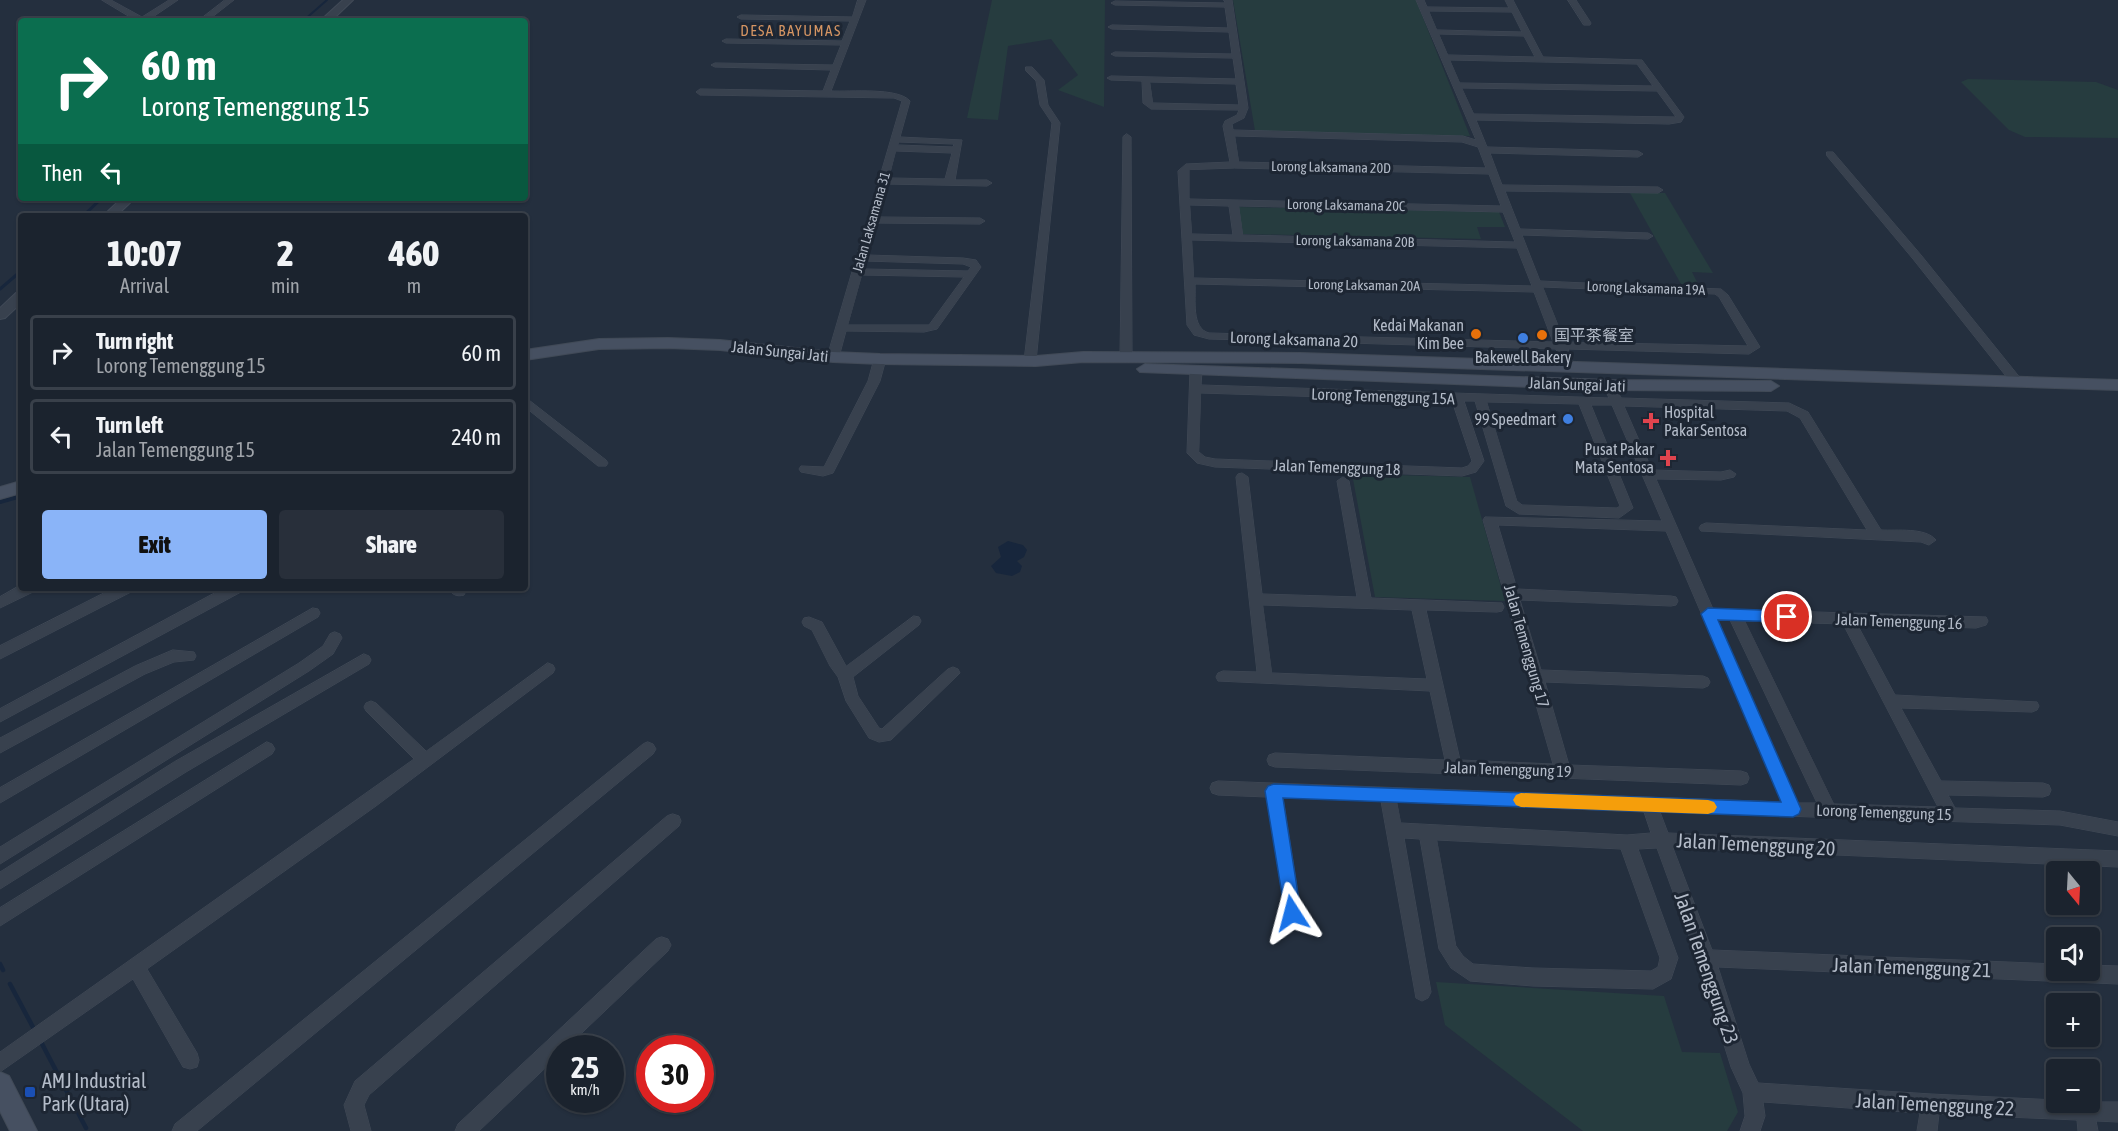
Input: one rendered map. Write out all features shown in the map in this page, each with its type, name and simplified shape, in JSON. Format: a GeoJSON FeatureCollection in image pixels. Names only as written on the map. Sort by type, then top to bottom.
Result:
{"type":"FeatureCollection","features":[{"type":"Feature","properties":{"kind":"main road","name":"Jalan Sungai Jati"},"geometry":{"type":"LineString","coordinates":[[528,355],[599,344],[668,343],[720,345],[833,357],[880,359],[1033,360],[1126,357],[1366,359],[2118,385]]}},
{"type":"Feature","properties":{"kind":"main road"},"geometry":{"type":"LineString","coordinates":[[1366,359],[1427,366],[1434,370],[1430,374],[1367,378]]}},
{"type":"Feature","properties":{"kind":"main road","name":"Jalan Sungai Jati"},"geometry":{"type":"LineString","coordinates":[[1033,360],[1066,368],[1367,378],[1608,385],[1817,386],[2118,393]]}},
{"type":"Feature","properties":{"kind":"main road"},"geometry":{"type":"LineString","coordinates":[[1564,365],[1511,369],[1509,372],[1513,376],[1568,383]]}},
{"type":"Feature","properties":{"kind":"main road"},"geometry":{"type":"LineString","coordinates":[[0,493],[18,488]]}},
{"type":"Feature","properties":{"kind":"main road"},"geometry":{"type":"LineString","coordinates":[[0,1085],[24,1131]]}},
{"type":"Feature","properties":{"kind":"street"},"geometry":{"type":"LineString","coordinates":[[106,0],[137,18]]}},
{"type":"Feature","properties":{"kind":"street"},"geometry":{"type":"LineString","coordinates":[[147,18],[174,0]]}},
{"type":"Feature","properties":{"kind":"street"},"geometry":{"type":"LineString","coordinates":[[206,18],[230,0]]}},
{"type":"Feature","properties":{"kind":"street"},"geometry":{"type":"LineString","coordinates":[[327,18],[348,0]]}},
{"type":"Feature","properties":{"kind":"street"},"geometry":{"type":"LineString","coordinates":[[700,92],[826,94],[862,0]]}},
{"type":"Feature","properties":{"kind":"street"},"geometry":{"type":"LineString","coordinates":[[1420,0],[1483,147],[1560,346],[1564,365]]}},
{"type":"Feature","properties":{"kind":"street"},"geometry":{"type":"LineString","coordinates":[[1509,0],[1540,59]]}},
{"type":"Feature","properties":{"kind":"street"},"geometry":{"type":"LineString","coordinates":[[1572,0],[1587,23]]}},
{"type":"Feature","properties":{"kind":"street"},"geometry":{"type":"LineString","coordinates":[[1114,3],[1228,3],[1244,108],[1241,116],[1228,123],[1227,126],[1235,165]]}},
{"type":"Feature","properties":{"kind":"street"},"geometry":{"type":"LineString","coordinates":[[1424,9],[1514,10]]}},
{"type":"Feature","properties":{"kind":"street"},"geometry":{"type":"LineString","coordinates":[[741,18],[853,20]]}},
{"type":"Feature","properties":{"kind":"street"},"geometry":{"type":"LineString","coordinates":[[1112,27],[1232,30]]}},
{"type":"Feature","properties":{"kind":"street"},"geometry":{"type":"LineString","coordinates":[[1434,32],[1527,34]]}},
{"type":"Feature","properties":{"kind":"street"},"geometry":{"type":"LineString","coordinates":[[726,41],[845,42]]}},
{"type":"Feature","properties":{"kind":"street"},"geometry":{"type":"LineString","coordinates":[[1115,54],[1236,56]]}},
{"type":"Feature","properties":{"kind":"street"},"geometry":{"type":"LineString","coordinates":[[1445,57],[1634,61],[1642,64],[1680,117],[1678,120],[1471,117]]}},
{"type":"Feature","properties":{"kind":"street"},"geometry":{"type":"LineString","coordinates":[[715,65],[837,68]]}},
{"type":"Feature","properties":{"kind":"street"},"geometry":{"type":"LineString","coordinates":[[1029,69],[1040,80],[1044,105],[1056,123],[1033,360]]}},
{"type":"Feature","properties":{"kind":"street"},"geometry":{"type":"LineString","coordinates":[[1111,78],[1240,82]]}},
{"type":"Feature","properties":{"kind":"street"},"geometry":{"type":"LineString","coordinates":[[1146,79],[1147,103],[1151,106],[1244,108]]}},
{"type":"Feature","properties":{"kind":"street"},"geometry":{"type":"LineString","coordinates":[[1456,85],[1660,89]]}},
{"type":"Feature","properties":{"kind":"street","name":"Jalan Laksamana 31"},"geometry":{"type":"LineString","coordinates":[[826,94],[894,95],[903,97],[906,101],[833,357]]}},
{"type":"Feature","properties":{"kind":"street"},"geometry":{"type":"LineString","coordinates":[[1230,133],[1463,139],[1483,147],[1638,154]]}},
{"type":"Feature","properties":{"kind":"street"},"geometry":{"type":"LineString","coordinates":[[1126,357],[1127,137]]}},
{"type":"Feature","properties":{"kind":"street"},"geometry":{"type":"LineString","coordinates":[[893,144],[957,150],[949,183]]}},
{"type":"Feature","properties":{"kind":"street"},"geometry":{"type":"LineString","coordinates":[[1830,154],[1917,256],[2017,382]]}},
{"type":"Feature","properties":{"kind":"street","name":"Lorong Laksamana 20D"},"geometry":{"type":"LineString","coordinates":[[1186,201],[1183,171],[1186,167],[1235,165],[1492,171]]}},
{"type":"Feature","properties":{"kind":"street"},"geometry":{"type":"LineString","coordinates":[[883,181],[987,183]]}},
{"type":"Feature","properties":{"kind":"street"},"geometry":{"type":"LineString","coordinates":[[1498,188],[1658,190]]}},
{"type":"Feature","properties":{"kind":"street"},"geometry":{"type":"LineString","coordinates":[[112,213],[126,201]]}},
{"type":"Feature","properties":{"kind":"street"},"geometry":{"type":"LineString","coordinates":[[1186,201],[1192,325],[1198,333],[1209,336],[1214,358]]}},
{"type":"Feature","properties":{"kind":"street","name":"Lorong Laksamana 20C"},"geometry":{"type":"LineString","coordinates":[[1186,201],[1507,209]]}},
{"type":"Feature","properties":{"kind":"street"},"geometry":{"type":"LineString","coordinates":[[1234,203],[1238,238]]}},
{"type":"Feature","properties":{"kind":"street"},"geometry":{"type":"LineString","coordinates":[[872,220],[980,221]]}},
{"type":"Feature","properties":{"kind":"street"},"geometry":{"type":"LineString","coordinates":[[1516,232],[1648,236]]}},
{"type":"Feature","properties":{"kind":"street","name":"Lorong Laksamana 20B"},"geometry":{"type":"LineString","coordinates":[[1188,237],[1521,245]]}},
{"type":"Feature","properties":{"kind":"street"},"geometry":{"type":"LineString","coordinates":[[842,327],[924,329],[933,327],[976,267],[972,262],[963,261],[862,258]]}},
{"type":"Feature","properties":{"kind":"street"},"geometry":{"type":"LineString","coordinates":[[858,272],[972,274]]}},
{"type":"Feature","properties":{"kind":"street","name":"Lorong Laksaman 20A"},"geometry":{"type":"LineString","coordinates":[[1190,281],[1537,287]]}},
{"type":"Feature","properties":{"kind":"street","name":"Lorong Laksamana 19A"},"geometry":{"type":"LineString","coordinates":[[1537,287],[1717,291],[1723,295],[1754,347],[1749,351]]}},
{"type":"Feature","properties":{"kind":"street"},"geometry":{"type":"LineString","coordinates":[[0,315],[18,299]]}},
{"type":"Feature","properties":{"kind":"street","name":"Lorong Laksamana 20"},"geometry":{"type":"LineString","coordinates":[[1209,336],[1749,351]]}},
{"type":"Feature","properties":{"kind":"street"},"geometry":{"type":"LineString","coordinates":[[805,469],[823,472],[829,470],[874,381],[880,359]]}},
{"type":"Feature","properties":{"kind":"street"},"geometry":{"type":"LineString","coordinates":[[1195,389],[1196,371]]}},
{"type":"Feature","properties":{"kind":"street"},"geometry":{"type":"LineString","coordinates":[[1608,385],[1793,809]]}},
{"type":"Feature","properties":{"kind":"street","name":"Jalan Temenggung 18"},"geometry":{"type":"LineString","coordinates":[[1195,389],[1193,453],[1201,460],[1215,463],[1462,472],[1472,469],[1478,461],[1456,399]]}},
{"type":"Feature","properties":{"kind":"street","name":"Lorong Temenggung 15A"},"geometry":{"type":"LineString","coordinates":[[1195,389],[1456,399],[1789,407],[1804,415],[1877,535]]}},
{"type":"Feature","properties":{"kind":"street"},"geometry":{"type":"LineString","coordinates":[[1480,399],[1511,503],[1519,509],[1619,513],[1627,508],[1584,402]]}},
{"type":"Feature","properties":{"kind":"street"},"geometry":{"type":"LineString","coordinates":[[528,403],[602,463]]}},
{"type":"Feature","properties":{"kind":"street"},"geometry":{"type":"LineString","coordinates":[[1647,474],[1721,476],[1730,474]]}},
{"type":"Feature","properties":{"kind":"street"},"geometry":{"type":"LineString","coordinates":[[1242,477],[1265,678]]}},
{"type":"Feature","properties":{"kind":"street"},"geometry":{"type":"LineString","coordinates":[[1343,482],[1365,603]]}},
{"type":"Feature","properties":{"kind":"street","name":"Jalan Temenggung 17"},"geometry":{"type":"LineString","coordinates":[[1563,771],[1490,520],[1670,526]]}},
{"type":"Feature","properties":{"kind":"street"},"geometry":{"type":"LineString","coordinates":[[1706,528],[1923,537],[1929,540]]}},
{"type":"Feature","properties":{"kind":"street"},"geometry":{"type":"LineString","coordinates":[[0,603],[22,591]]}},
{"type":"Feature","properties":{"kind":"street"},"geometry":{"type":"LineString","coordinates":[[0,653],[120,591]]}},
{"type":"Feature","properties":{"kind":"street"},"geometry":{"type":"LineString","coordinates":[[0,716],[230,591]]}},
{"type":"Feature","properties":{"kind":"street"},"geometry":{"type":"LineString","coordinates":[[1512,594],[1671,601]]}},
{"type":"Feature","properties":{"kind":"street"},"geometry":{"type":"LineString","coordinates":[[1256,599],[1497,607]]}},
{"type":"Feature","properties":{"kind":"street"},"geometry":{"type":"LineString","coordinates":[[1418,604],[1454,767]]}},
{"type":"Feature","properties":{"kind":"street"},"geometry":{"type":"LineString","coordinates":[[0,796],[313,613]]}},
{"type":"Feature","properties":{"kind":"street","name":"Jalan Temenggung 16"},"geometry":{"type":"LineString","coordinates":[[1708,614],[1976,623],[1981,621]]}},
{"type":"Feature","properties":{"kind":"street"},"geometry":{"type":"LineString","coordinates":[[1735,615],[1829,811]]}},
{"type":"Feature","properties":{"kind":"street"},"geometry":{"type":"LineString","coordinates":[[1847,619],[1950,814]]}},
{"type":"Feature","properties":{"kind":"street"},"geometry":{"type":"LineString","coordinates":[[845,675],[914,621]]}},
{"type":"Feature","properties":{"kind":"street"},"geometry":{"type":"LineString","coordinates":[[808,622],[816,626],[835,662],[845,675],[855,707],[868,727],[879,736],[886,735],[953,673]]}},
{"type":"Feature","properties":{"kind":"street"},"geometry":{"type":"LineString","coordinates":[[0,855],[304,667],[328,650],[335,638]]}},
{"type":"Feature","properties":{"kind":"street"},"geometry":{"type":"LineString","coordinates":[[0,746],[141,670],[173,656],[189,656]]}},
{"type":"Feature","properties":{"kind":"street"},"geometry":{"type":"LineString","coordinates":[[0,881],[199,756],[364,660]]}},
{"type":"Feature","properties":{"kind":"street"},"geometry":{"type":"LineString","coordinates":[[0,1063],[425,760],[548,669]]}},
{"type":"Feature","properties":{"kind":"street"},"geometry":{"type":"LineString","coordinates":[[1536,676],[1703,682]]}},
{"type":"Feature","properties":{"kind":"street"},"geometry":{"type":"LineString","coordinates":[[1223,677],[1436,685]]}},
{"type":"Feature","properties":{"kind":"street"},"geometry":{"type":"LineString","coordinates":[[1891,701],[2032,706]]}},
{"type":"Feature","properties":{"kind":"street"},"geometry":{"type":"LineString","coordinates":[[371,707],[425,760]]}},
{"type":"Feature","properties":{"kind":"street"},"geometry":{"type":"LineString","coordinates":[[0,918],[267,749]]}},
{"type":"Feature","properties":{"kind":"street"},"geometry":{"type":"LineString","coordinates":[[182,1131],[648,749]]}},
{"type":"Feature","properties":{"kind":"street","name":"Jalan Temenggung 19"},"geometry":{"type":"LineString","coordinates":[[1275,760],[1741,778]]}},
{"type":"Feature","properties":{"kind":"street","name":"Lorong Temenggung 15"},"geometry":{"type":"LineString","coordinates":[[1218,788],[1649,806],[2060,818],[2118,829]]}},
{"type":"Feature","properties":{"kind":"street"},"geometry":{"type":"LineString","coordinates":[[1936,788],[2043,790]]}},
{"type":"Feature","properties":{"kind":"street"},"geometry":{"type":"LineString","coordinates":[[1274,791],[1292,913]]}},
{"type":"Feature","properties":{"kind":"street"},"geometry":{"type":"LineString","coordinates":[[1388,795],[1422,992]]}},
{"type":"Feature","properties":{"kind":"street","name":"Jalan Temenggung 23"},"geometry":{"type":"LineString","coordinates":[[1649,806],[1706,958],[1725,1023],[1752,1092],[1755,1116],[1750,1131]]}},
{"type":"Feature","properties":{"kind":"street"},"geometry":{"type":"LineString","coordinates":[[361,1131],[353,1108],[354,1098],[362,1088],[673,820]]}},
{"type":"Feature","properties":{"kind":"street","name":"Jalan Temenggung 20"},"geometry":{"type":"LineString","coordinates":[[1394,830],[1627,842],[1661,840],[2118,859]]}},
{"type":"Feature","properties":{"kind":"street"},"geometry":{"type":"LineString","coordinates":[[1427,832],[1448,949],[1457,962],[1470,972],[1533,977],[1653,980],[1665,973],[1669,958],[1627,842]]}},
{"type":"Feature","properties":{"kind":"street"},"geometry":{"type":"LineString","coordinates":[[465,1131],[662,945]]}},
{"type":"Feature","properties":{"kind":"street","name":"Jalan Temenggung 21"},"geometry":{"type":"LineString","coordinates":[[1706,958],[2118,975]]}},
{"type":"Feature","properties":{"kind":"street"},"geometry":{"type":"LineString","coordinates":[[136,967],[190,1060]]}},
{"type":"Feature","properties":{"kind":"street","name":"Jalan Temenggung 22"},"geometry":{"type":"LineString","coordinates":[[1752,1092],[1930,1104],[2087,1121],[2118,1112]]}},
{"type":"Feature","properties":{"kind":"street"},"geometry":{"type":"LineString","coordinates":[[1927,1131],[1930,1104]]}},
{"type":"Feature","properties":{"kind":"green space"},"geometry":{"type":"Polygon","coordinates":[[[992,0],[1105,0],[1104,107],[1058,90],[1078,75],[1051,39],[1008,46],[998,120],[967,118],[992,0]]]}},
{"type":"Feature","properties":{"kind":"green space"},"geometry":{"type":"Polygon","coordinates":[[[1233,0],[1416,0],[1470,136],[1255,131],[1233,0]]]}},
{"type":"Feature","properties":{"kind":"green space"},"geometry":{"type":"Polygon","coordinates":[[[1968,79],[2096,82],[2118,90],[2118,138],[2025,137],[2009,130],[1961,82],[1968,79]]]}},
{"type":"Feature","properties":{"kind":"green space"},"geometry":{"type":"Polygon","coordinates":[[[1630,193],[1665,193],[1713,273],[1692,272],[1698,284],[1681,284],[1630,193]]]}},
{"type":"Feature","properties":{"kind":"green space"},"geometry":{"type":"Polygon","coordinates":[[[1239,207],[1499,212],[1505,227],[1477,227],[1481,239],[1242,234],[1239,207]]]}},
{"type":"Feature","properties":{"kind":"green space"},"geometry":{"type":"Polygon","coordinates":[[[1352,474],[1470,477],[1505,601],[1375,597],[1352,474]]]}},
{"type":"Feature","properties":{"kind":"green space"},"geometry":{"type":"Polygon","coordinates":[[[1436,982],[1664,996],[1682,1052],[1720,1053],[1738,1112],[1727,1131],[1583,1131],[1445,1025],[1436,982]]]}},
{"type":"Feature","properties":{"kind":"water"},"geometry":{"type":"Polygon","coordinates":[[[1008,541],[1023,545],[1027,550],[1024,557],[1017,561],[1022,566],[1020,572],[1012,576],[996,573],[991,566],[1001,557],[998,547],[1008,541]]]}},
{"type":"Feature","properties":{"kind":"waterway"},"geometry":{"type":"LineString","coordinates":[[306,18],[327,0]]}},
{"type":"Feature","properties":{"kind":"waterway"},"geometry":{"type":"LineString","coordinates":[[86,213],[99,201]]}},
{"type":"Feature","properties":{"kind":"waterway"},"geometry":{"type":"LineString","coordinates":[[0,289],[18,274]]}},
{"type":"Feature","properties":{"kind":"waterway"},"geometry":{"type":"LineString","coordinates":[[0,502],[18,497]]}},
{"type":"Feature","properties":{"kind":"waterway"},"geometry":{"type":"LineString","coordinates":[[0,964],[3,970]]}},
{"type":"Feature","properties":{"kind":"waterway"},"geometry":{"type":"LineString","coordinates":[[10,984],[35,1031]]}},
{"type":"Feature","properties":{"kind":"waterway"},"geometry":{"type":"LineString","coordinates":[[40,1040],[86,1128]]}},
{"type":"Feature","properties":{"kind":"slow traffic"},"geometry":{"type":"LineString","coordinates":[[1521,800],[1708,807]]}},
{"type":"Feature","properties":{"kind":"place","name":"Kedai Makanan Kim Bee"},"geometry":{"type":"Point","coordinates":[1476,334]}},
{"type":"Feature","properties":{"kind":"place","name":"国平茶餐室"},"geometry":{"type":"Point","coordinates":[1542,335]}},
{"type":"Feature","properties":{"kind":"place","name":"Bakewell Bakery"},"geometry":{"type":"Point","coordinates":[1523,338]}},
{"type":"Feature","properties":{"kind":"place","name":"99 Speedmart"},"geometry":{"type":"Point","coordinates":[1568,419]}},
{"type":"Feature","properties":{"kind":"place","name":"Hospital Pakar Sentosa"},"geometry":{"type":"Point","coordinates":[1651,421]}},
{"type":"Feature","properties":{"kind":"place","name":"Pusat Pakar Mata Sentosa"},"geometry":{"type":"Point","coordinates":[1668,458]}},
{"type":"Feature","properties":{"kind":"place","name":"AMJ Industrial Park (Utara)"},"geometry":{"type":"Point","coordinates":[30,1092]}},
{"type":"Feature","properties":{"kind":"district","name":"DESA BAYUMAS"},"geometry":{"type":"Point","coordinates":[791,30]}},
{"type":"Feature","properties":{"kind":"route"},"geometry":{"type":"LineString","coordinates":[[1292,913],[1274,791],[1649,806],[1793,809],[1708,614],[1787,617]]}}]}
